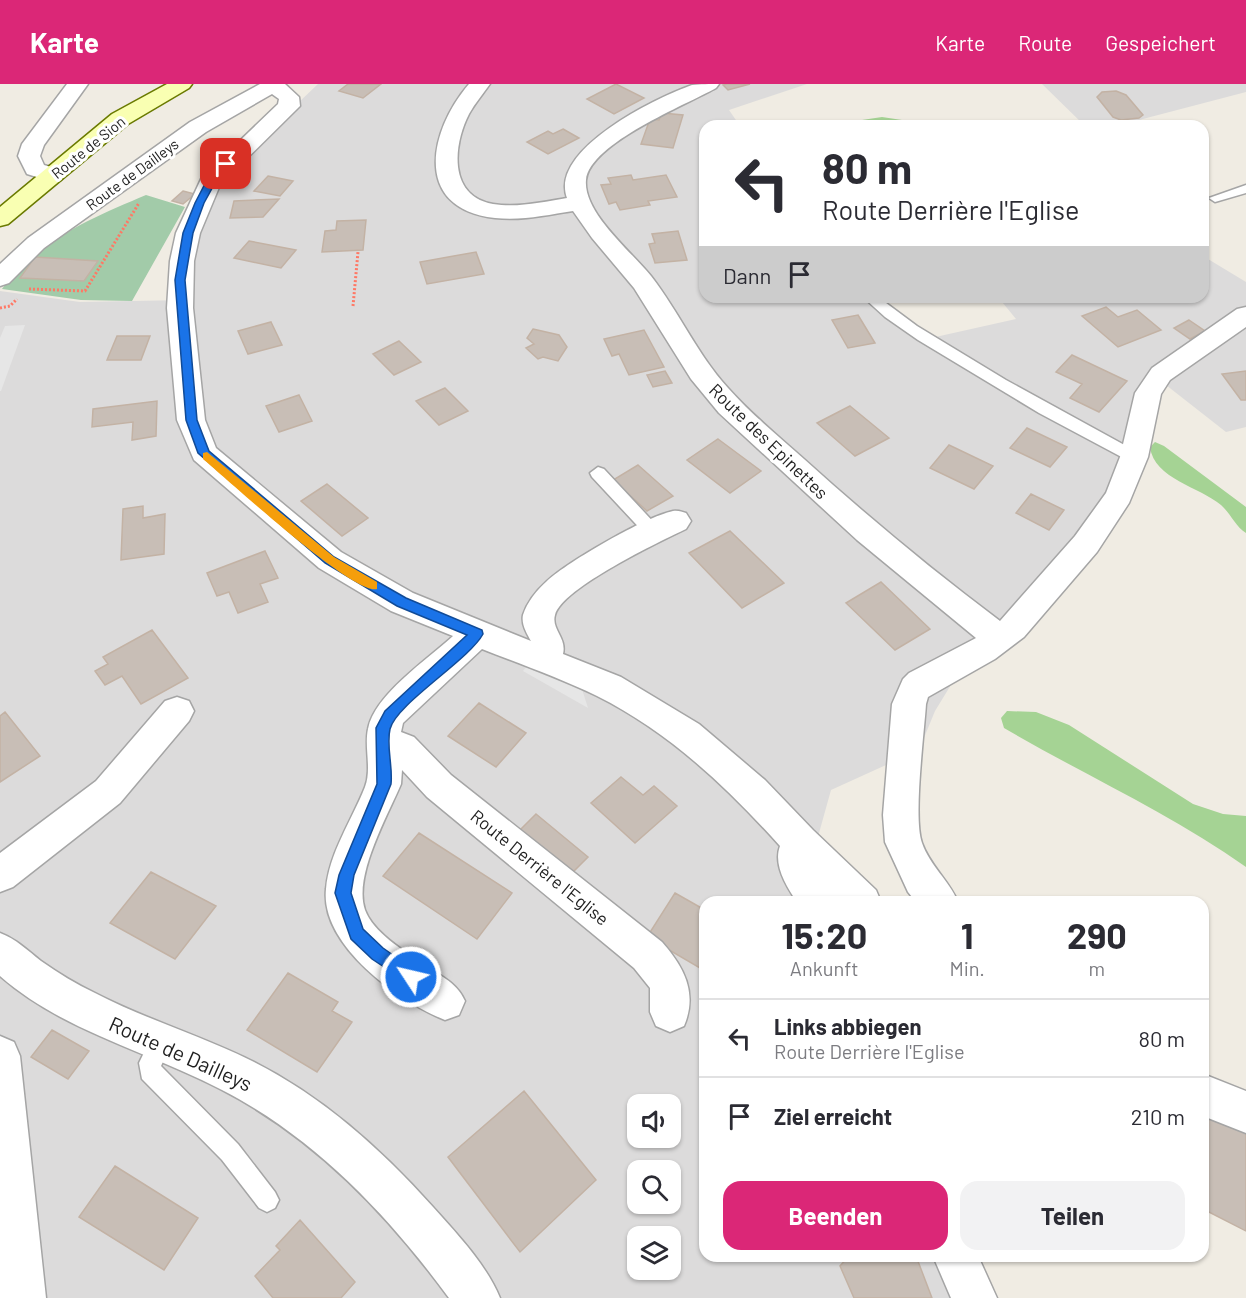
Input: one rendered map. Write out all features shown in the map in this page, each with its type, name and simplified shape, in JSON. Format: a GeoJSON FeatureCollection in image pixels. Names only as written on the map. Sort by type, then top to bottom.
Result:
{"type":"FeatureCollection","features":[{"type":"Feature","properties":{"kind":"main road","name":"Route de Sion"},"geometry":{"type":"LineString","coordinates":[[0,219],[120,120],[182,84]]}},
{"type":"Feature","properties":{"kind":"street"},"geometry":{"type":"LineString","coordinates":[[53,174],[35,169],[29,156],[33,144],[78,84]]}},
{"type":"Feature","properties":{"kind":"street"},"geometry":{"type":"LineString","coordinates":[[480,84],[458,111],[445,145],[445,165],[455,189],[467,202],[486,210],[521,211],[580,203]]}},
{"type":"Feature","properties":{"kind":"street","name":"Route des Epinettes"},"geometry":{"type":"LineString","coordinates":[[709,84],[646,116],[587,156],[574,179],[575,191],[580,203],[605,239],[642,282],[687,354],[723,400],[840,509],[1001,639]]}},
{"type":"Feature","properties":{"kind":"street"},"geometry":{"type":"LineString","coordinates":[[274,85],[289,97],[289,106],[210,182],[199,203],[186,243],[180,280],[180,308],[195,434],[204,453],[330,560],[402,602],[618,691],[687,734],[753,791],[800,843],[857,896]]}},
{"type":"Feature","properties":{"kind":"street","name":"Route de Dailleys"},"geometry":{"type":"LineString","coordinates":[[0,278],[36,243],[198,127],[274,85]]}},
{"type":"Feature","properties":{"kind":"street"},"geometry":{"type":"LineString","coordinates":[[935,896],[916,873],[903,842],[901,815],[909,704],[915,689],[929,678],[1001,639],[1048,590],[1086,544],[1119,496],[1134,457],[1151,386],[1161,374],[1246,315]]}},
{"type":"Feature","properties":{"kind":"street"},"geometry":{"type":"LineString","coordinates":[[544,659],[550,650],[539,625],[539,615],[545,601],[614,552],[664,526]]}},
{"type":"Feature","properties":{"kind":"street"},"geometry":{"type":"LineString","coordinates":[[445,1001],[378,954],[357,933],[343,893],[347,875],[384,784],[386,768],[382,741],[383,728],[389,715],[477,634]]}},
{"type":"Feature","properties":{"kind":"street"},"geometry":{"type":"LineString","coordinates":[[0,875],[108,792],[177,711]]}},
{"type":"Feature","properties":{"kind":"street","name":"Route Derrière l'Eglise"},"geometry":{"type":"LineString","coordinates":[[382,741],[402,747],[439,786],[648,955],[669,979],[673,996],[670,1012]]}},
{"type":"Feature","properties":{"kind":"street"},"geometry":{"type":"LineString","coordinates":[[800,843],[795,855],[802,878],[815,896]]}},
{"type":"Feature","properties":{"kind":"street","name":"Route de Dailleys"},"geometry":{"type":"LineString","coordinates":[[0,951],[48,991],[119,1026],[238,1076],[262,1090],[351,1155],[427,1233],[477,1298]]}},
{"type":"Feature","properties":{"kind":"street"},"geometry":{"type":"LineString","coordinates":[[0,1056],[23,1298]]}},
{"type":"Feature","properties":{"kind":"street"},"geometry":{"type":"LineString","coordinates":[[1209,1097],[1246,1112]]}},
{"type":"Feature","properties":{"kind":"street"},"geometry":{"type":"LineString","coordinates":[[958,1262],[975,1298]]}},
{"type":"Feature","properties":{"kind":"lane"},"geometry":{"type":"LineString","coordinates":[[1215,198],[1246,189]]}},
{"type":"Feature","properties":{"kind":"lane"},"geometry":{"type":"LineString","coordinates":[[876,303],[939,346],[1064,422],[1134,457]]}},
{"type":"Feature","properties":{"kind":"lane"},"geometry":{"type":"LineString","coordinates":[[598,473],[664,526]]}},
{"type":"Feature","properties":{"kind":"lane"},"geometry":{"type":"LineString","coordinates":[[161,1042],[150,1063],[150,1071],[230,1152],[267,1200]]}},
{"type":"Feature","properties":{"kind":"path"},"geometry":{"type":"LineString","coordinates":[[26,289],[84,291],[140,203],[129,205]]}},
{"type":"Feature","properties":{"kind":"path"},"geometry":{"type":"LineString","coordinates":[[353,306],[358,252]]}},
{"type":"Feature","properties":{"kind":"path"},"geometry":{"type":"LineString","coordinates":[[0,308],[10,306],[20,296]]}},
{"type":"Feature","properties":{"kind":"shaded area"},"geometry":{"type":"Polygon","coordinates":[[[318,84],[807,84],[729,110],[736,120],[699,120],[699,303],[886,303],[922,340],[1016,319],[1003,303],[1209,303],[1209,260],[1246,282],[1246,427],[1226,432],[1166,385],[1155,401],[1141,464],[1019,640],[1000,656],[957,675],[935,711],[919,750],[831,790],[809,869],[828,896],[699,896],[699,1262],[971,1262],[990,1298],[0,1298],[0,291],[80,302],[185,300],[192,246],[214,183],[318,84]]]}},
{"type":"Feature","properties":{"kind":"shaded area"},"geometry":{"type":"Polygon","coordinates":[[[1042,84],[1246,84],[1246,92],[1139,120],[1079,120],[1042,84]]]}},
{"type":"Feature","properties":{"kind":"shaded area"},"geometry":{"type":"Polygon","coordinates":[[[25,325],[0,391],[0,338],[5,326],[25,325]]]}},
{"type":"Feature","properties":{"kind":"shaded area"},"geometry":{"type":"Polygon","coordinates":[[[530,662],[581,686],[588,708],[523,671],[530,662]]]}},
{"type":"Feature","properties":{"kind":"green space"},"geometry":{"type":"Polygon","coordinates":[[[882,117],[902,120],[862,120],[882,117]]]}},
{"type":"Feature","properties":{"kind":"green space"},"geometry":{"type":"Polygon","coordinates":[[[146,195],[185,207],[132,301],[81,300],[2,289],[32,257],[67,232],[146,195]]]}},
{"type":"Feature","properties":{"kind":"green space"},"geometry":{"type":"Polygon","coordinates":[[[1155,442],[1164,446],[1246,507],[1246,533],[1221,505],[1169,475],[1160,467],[1153,458],[1150,447],[1155,442]]]}},
{"type":"Feature","properties":{"kind":"green space"},"geometry":{"type":"Polygon","coordinates":[[[1007,711],[1036,712],[1069,725],[1193,804],[1223,814],[1246,816],[1246,867],[1187,829],[1004,728],[1001,718],[1007,711]]]}},
{"type":"Feature","properties":{"kind":"building"},"geometry":{"type":"Polygon","coordinates":[[[348,84],[381,84],[363,98],[339,91],[348,84]]]}},
{"type":"Feature","properties":{"kind":"building"},"geometry":{"type":"Polygon","coordinates":[[[616,84],[644,98],[614,114],[587,99],[616,84]]]}},
{"type":"Feature","properties":{"kind":"building"},"geometry":{"type":"Polygon","coordinates":[[[750,84],[728,90],[723,85],[750,84]]]}},
{"type":"Feature","properties":{"kind":"building"},"geometry":{"type":"Polygon","coordinates":[[[1116,91],[1126,95],[1143,115],[1139,118],[1121,120],[1113,117],[1097,97],[1102,92],[1116,91]]]}},
{"type":"Feature","properties":{"kind":"building"},"geometry":{"type":"Polygon","coordinates":[[[662,113],[683,115],[673,148],[641,144],[650,119],[659,120],[662,113]]]}},
{"type":"Feature","properties":{"kind":"building"},"geometry":{"type":"Polygon","coordinates":[[[563,129],[579,138],[548,154],[527,142],[548,131],[553,134],[563,129]]]}},
{"type":"Feature","properties":{"kind":"building"},"geometry":{"type":"Polygon","coordinates":[[[631,175],[633,180],[666,175],[677,197],[648,201],[650,205],[620,210],[616,202],[609,204],[601,185],[611,184],[608,178],[631,175]]]}},
{"type":"Feature","properties":{"kind":"building"},"geometry":{"type":"Polygon","coordinates":[[[268,176],[293,181],[280,196],[254,191],[268,176]]]}},
{"type":"Feature","properties":{"kind":"building"},"geometry":{"type":"Polygon","coordinates":[[[183,191],[195,194],[183,204],[172,201],[183,191]]]}},
{"type":"Feature","properties":{"kind":"building"},"geometry":{"type":"Polygon","coordinates":[[[279,199],[263,217],[230,218],[234,201],[279,199]]]}},
{"type":"Feature","properties":{"kind":"building"},"geometry":{"type":"Polygon","coordinates":[[[366,220],[363,250],[322,252],[325,231],[336,230],[337,221],[366,220]]]}},
{"type":"Feature","properties":{"kind":"building"},"geometry":{"type":"Polygon","coordinates":[[[678,231],[687,260],[655,263],[649,244],[655,243],[652,234],[678,231]]]}},
{"type":"Feature","properties":{"kind":"building"},"geometry":{"type":"Polygon","coordinates":[[[249,241],[296,250],[281,268],[234,258],[249,241]]]}},
{"type":"Feature","properties":{"kind":"building"},"geometry":{"type":"Polygon","coordinates":[[[476,252],[484,274],[427,284],[420,262],[476,252]]]}},
{"type":"Feature","properties":{"kind":"building"},"geometry":{"type":"Polygon","coordinates":[[[35,257],[98,261],[84,281],[20,278],[35,257]]]}},
{"type":"Feature","properties":{"kind":"building"},"geometry":{"type":"Polygon","coordinates":[[[1106,307],[1118,317],[1137,310],[1161,330],[1118,347],[1082,316],[1106,307]]]}},
{"type":"Feature","properties":{"kind":"building"},"geometry":{"type":"Polygon","coordinates":[[[858,315],[875,343],[848,348],[832,320],[858,315]]]}},
{"type":"Feature","properties":{"kind":"building"},"geometry":{"type":"Polygon","coordinates":[[[1189,320],[1205,331],[1190,339],[1174,328],[1189,320]]]}},
{"type":"Feature","properties":{"kind":"building"},"geometry":{"type":"Polygon","coordinates":[[[271,322],[282,345],[248,354],[238,331],[271,322]]]}},
{"type":"Feature","properties":{"kind":"building"},"geometry":{"type":"Polygon","coordinates":[[[533,329],[559,335],[567,347],[558,361],[543,357],[538,359],[526,348],[534,344],[527,338],[533,329]]]}},
{"type":"Feature","properties":{"kind":"building"},"geometry":{"type":"Polygon","coordinates":[[[644,330],[664,367],[629,375],[619,354],[612,356],[604,339],[644,330]]]}},
{"type":"Feature","properties":{"kind":"building"},"geometry":{"type":"Polygon","coordinates":[[[117,336],[150,336],[141,360],[107,360],[117,336]]]}},
{"type":"Feature","properties":{"kind":"building"},"geometry":{"type":"Polygon","coordinates":[[[399,341],[421,362],[394,375],[373,354],[399,341]]]}},
{"type":"Feature","properties":{"kind":"building"},"geometry":{"type":"Polygon","coordinates":[[[1072,355],[1127,381],[1099,412],[1070,398],[1082,384],[1056,372],[1072,355]]]}},
{"type":"Feature","properties":{"kind":"building"},"geometry":{"type":"Polygon","coordinates":[[[665,371],[672,383],[653,387],[647,375],[665,371]]]}},
{"type":"Feature","properties":{"kind":"building"},"geometry":{"type":"Polygon","coordinates":[[[1246,371],[1246,400],[1241,400],[1222,374],[1246,371]]]}},
{"type":"Feature","properties":{"kind":"building"},"geometry":{"type":"Polygon","coordinates":[[[445,388],[468,411],[439,425],[416,401],[445,388]]]}},
{"type":"Feature","properties":{"kind":"building"},"geometry":{"type":"Polygon","coordinates":[[[299,395],[312,421],[279,432],[266,406],[299,395]]]}},
{"type":"Feature","properties":{"kind":"building"},"geometry":{"type":"Polygon","coordinates":[[[157,401],[156,436],[132,440],[133,422],[92,427],[93,409],[157,401]]]}},
{"type":"Feature","properties":{"kind":"building"},"geometry":{"type":"Polygon","coordinates":[[[850,406],[889,438],[855,456],[817,423],[850,406]]]}},
{"type":"Feature","properties":{"kind":"building"},"geometry":{"type":"Polygon","coordinates":[[[1027,428],[1067,447],[1050,467],[1010,448],[1027,428]]]}},
{"type":"Feature","properties":{"kind":"building"},"geometry":{"type":"Polygon","coordinates":[[[718,439],[761,471],[730,493],[687,460],[718,439]]]}},
{"type":"Feature","properties":{"kind":"building"},"geometry":{"type":"Polygon","coordinates":[[[949,445],[993,466],[974,489],[930,468],[949,445]]]}},
{"type":"Feature","properties":{"kind":"building"},"geometry":{"type":"Polygon","coordinates":[[[638,465],[673,496],[647,511],[613,480],[638,465]]]}},
{"type":"Feature","properties":{"kind":"building"},"geometry":{"type":"Polygon","coordinates":[[[327,484],[368,518],[342,536],[301,501],[327,484]]]}},
{"type":"Feature","properties":{"kind":"building"},"geometry":{"type":"Polygon","coordinates":[[[1031,494],[1064,510],[1049,530],[1016,513],[1031,494]]]}},
{"type":"Feature","properties":{"kind":"building"},"geometry":{"type":"Polygon","coordinates":[[[143,506],[143,518],[165,514],[164,554],[121,560],[123,509],[143,506]]]}},
{"type":"Feature","properties":{"kind":"building"},"geometry":{"type":"Polygon","coordinates":[[[730,531],[784,583],[742,608],[689,553],[730,531]]]}},
{"type":"Feature","properties":{"kind":"building"},"geometry":{"type":"Polygon","coordinates":[[[265,551],[278,578],[260,584],[268,602],[238,613],[229,592],[217,596],[207,573],[265,551]]]}},
{"type":"Feature","properties":{"kind":"building"},"geometry":{"type":"Polygon","coordinates":[[[881,582],[930,629],[895,650],[846,603],[881,582]]]}},
{"type":"Feature","properties":{"kind":"building"},"geometry":{"type":"Polygon","coordinates":[[[152,630],[188,678],[141,704],[122,676],[105,685],[95,671],[108,664],[103,657],[152,630]]]}},
{"type":"Feature","properties":{"kind":"building"},"geometry":{"type":"Polygon","coordinates":[[[479,703],[526,733],[496,767],[448,736],[479,703]]]}},
{"type":"Feature","properties":{"kind":"building"},"geometry":{"type":"Polygon","coordinates":[[[5,712],[40,756],[0,782],[0,716],[5,712]]]}},
{"type":"Feature","properties":{"kind":"building"},"geometry":{"type":"Polygon","coordinates":[[[621,777],[643,795],[654,786],[677,806],[635,843],[591,803],[621,777]]]}},
{"type":"Feature","properties":{"kind":"building"},"geometry":{"type":"Polygon","coordinates":[[[536,814],[588,857],[567,878],[516,834],[536,814]]]}},
{"type":"Feature","properties":{"kind":"building"},"geometry":{"type":"Polygon","coordinates":[[[419,833],[512,893],[477,939],[383,876],[419,833]]]}},
{"type":"Feature","properties":{"kind":"building"},"geometry":{"type":"Polygon","coordinates":[[[151,872],[216,906],[175,959],[110,923],[151,872]]]}},
{"type":"Feature","properties":{"kind":"building"},"geometry":{"type":"Polygon","coordinates":[[[675,893],[699,907],[699,967],[647,937],[675,893]]]}},
{"type":"Feature","properties":{"kind":"building"},"geometry":{"type":"Polygon","coordinates":[[[288,973],[338,1002],[332,1011],[352,1022],[317,1072],[247,1030],[288,973]]]}},
{"type":"Feature","properties":{"kind":"building"},"geometry":{"type":"Polygon","coordinates":[[[52,1030],[89,1051],[68,1079],[31,1057],[52,1030]]]}},
{"type":"Feature","properties":{"kind":"building"},"geometry":{"type":"Polygon","coordinates":[[[524,1091],[596,1180],[520,1252],[448,1157],[524,1091]]]}},
{"type":"Feature","properties":{"kind":"building"},"geometry":{"type":"Polygon","coordinates":[[[1209,1111],[1246,1129],[1246,1231],[1209,1212],[1209,1111]]]}},
{"type":"Feature","properties":{"kind":"building"},"geometry":{"type":"Polygon","coordinates":[[[115,1166],[198,1218],[164,1270],[79,1217],[115,1166]]]}},
{"type":"Feature","properties":{"kind":"building"},"geometry":{"type":"Polygon","coordinates":[[[300,1220],[355,1282],[341,1298],[273,1298],[255,1276],[280,1250],[276,1246],[300,1220]]]}},
{"type":"Feature","properties":{"kind":"building"},"geometry":{"type":"Polygon","coordinates":[[[844,1262],[918,1262],[932,1298],[854,1298],[840,1266],[844,1262]]]}},
{"type":"Feature","properties":{"kind":"slow traffic"},"geometry":{"type":"LineString","coordinates":[[207,456],[330,560],[373,585]]}},
{"type":"Feature","properties":{"kind":"route"},"geometry":{"type":"LineString","coordinates":[[226,164],[210,182],[199,203],[188,233],[180,280],[180,308],[191,420],[204,453],[330,560],[402,602],[477,634],[389,715],[383,728],[382,741],[386,768],[384,784],[347,875],[343,893],[349,916],[357,933],[378,954],[411,977]]}}]}
